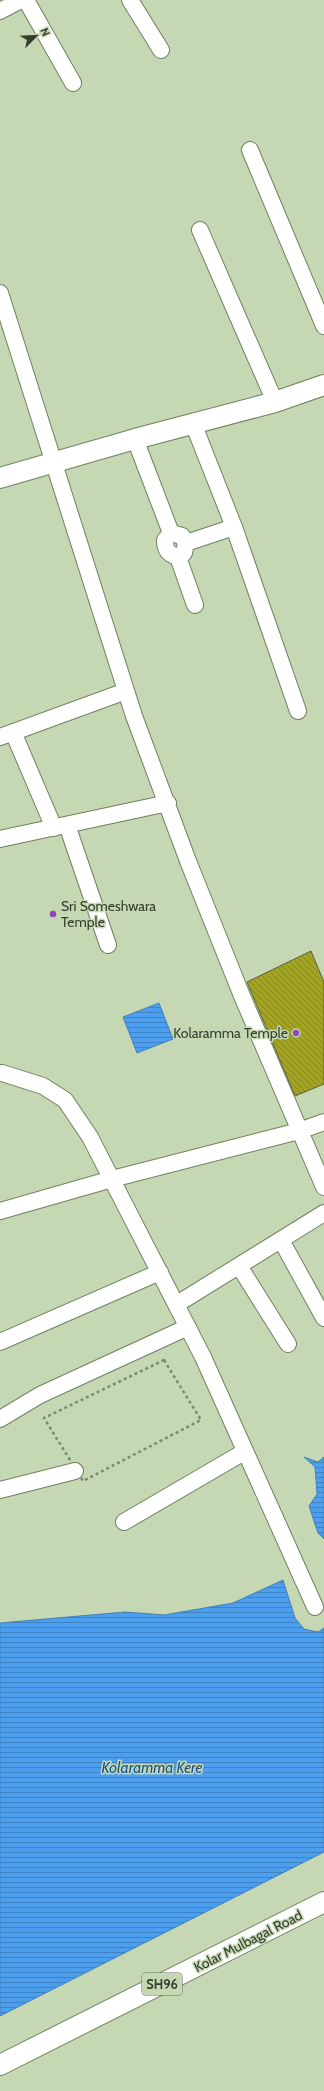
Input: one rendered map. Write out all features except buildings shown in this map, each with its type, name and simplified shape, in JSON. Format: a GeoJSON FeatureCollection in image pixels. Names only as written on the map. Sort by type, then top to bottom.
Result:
{"type":"FeatureCollection","features":[{"type":"Feature","properties":{"kind":"main road"},"geometry":{"type":"LineString","coordinates":[[0,478],[135,439],[275,402],[324,385]]}},
{"type":"Feature","properties":{"kind":"main road","name":"Kolar Mulbagal Road"},"geometry":{"type":"LineString","coordinates":[[0,2065],[324,1902]]}},
{"type":"Feature","properties":{"kind":"street"},"geometry":{"type":"LineString","coordinates":[[0,11],[21,0]]}},
{"type":"Feature","properties":{"kind":"street"},"geometry":{"type":"LineString","coordinates":[[26,0],[73,84]]}},
{"type":"Feature","properties":{"kind":"street"},"geometry":{"type":"LineString","coordinates":[[130,0],[161,50]]}},
{"type":"Feature","properties":{"kind":"street"},"geometry":{"type":"LineString","coordinates":[[250,150],[324,326]]}},
{"type":"Feature","properties":{"kind":"street"},"geometry":{"type":"LineString","coordinates":[[200,230],[275,402]]}},
{"type":"Feature","properties":{"kind":"street"},"geometry":{"type":"LineString","coordinates":[[0,294],[126,691],[188,861],[299,1131],[324,1187]]}},
{"type":"Feature","properties":{"kind":"street"},"geometry":{"type":"LineString","coordinates":[[193,424],[234,527],[298,711]]}},
{"type":"Feature","properties":{"kind":"street"},"geometry":{"type":"LineString","coordinates":[[135,439],[171,533]]}},
{"type":"Feature","properties":{"kind":"street"},"geometry":{"type":"LineString","coordinates":[[186,543],[234,527]]}},
{"type":"Feature","properties":{"kind":"street"},"geometry":{"type":"LineString","coordinates":[[171,533],[182,536],[186,543],[184,553],[178,557],[170,555],[165,548],[165,540],[171,533]]}},
{"type":"Feature","properties":{"kind":"street"},"geometry":{"type":"LineString","coordinates":[[178,557],[195,605]]}},
{"type":"Feature","properties":{"kind":"street"},"geometry":{"type":"LineString","coordinates":[[108,945],[60,826],[6,735],[126,691]]}},
{"type":"Feature","properties":{"kind":"street"},"geometry":{"type":"LineString","coordinates":[[0,839],[168,803]]}},
{"type":"Feature","properties":{"kind":"street"},"geometry":{"type":"LineString","coordinates":[[1,1071],[43,1086],[66,1100],[90,1136],[188,1327],[315,1607]]}},
{"type":"Feature","properties":{"kind":"street"},"geometry":{"type":"LineString","coordinates":[[0,1211],[299,1131],[324,1122]]}},
{"type":"Feature","properties":{"kind":"street"},"geometry":{"type":"LineString","coordinates":[[177,1304],[324,1213]]}},
{"type":"Feature","properties":{"kind":"street"},"geometry":{"type":"LineString","coordinates":[[280,1240],[324,1318]]}},
{"type":"Feature","properties":{"kind":"street"},"geometry":{"type":"LineString","coordinates":[[239,1266],[288,1344]]}},
{"type":"Feature","properties":{"kind":"street"},"geometry":{"type":"LineString","coordinates":[[0,1342],[160,1272]]}},
{"type":"Feature","properties":{"kind":"street"},"geometry":{"type":"LineString","coordinates":[[0,1419],[40,1395],[188,1327]]}},
{"type":"Feature","properties":{"kind":"street"},"geometry":{"type":"LineString","coordinates":[[124,1522],[244,1452]]}},
{"type":"Feature","properties":{"kind":"street"},"geometry":{"type":"LineString","coordinates":[[0,1490],[75,1470]]}},
{"type":"Feature","properties":{"kind":"path"},"geometry":{"type":"LineString","coordinates":[[164,1360],[201,1420],[83,1481],[75,1470],[44,1418],[164,1360]]}},
{"type":"Feature","properties":{"kind":"water"},"geometry":{"type":"Polygon","coordinates":[[[159,1003],[173,1039],[137,1053],[123,1017],[159,1003]]]}},
{"type":"Feature","properties":{"kind":"water"},"geometry":{"type":"Polygon","coordinates":[[[304,1457],[318,1462],[324,1457],[324,1539],[318,1533],[309,1506],[317,1494],[315,1467],[304,1457]]]}},
{"type":"Feature","properties":{"kind":"water","name":"Kolaramma Kere"},"geometry":{"type":"Polygon","coordinates":[[[283,1580],[295,1618],[304,1629],[318,1632],[324,1628],[324,1852],[0,2016],[0,1623],[125,1612],[164,1615],[233,1603],[283,1580]]]}},
{"type":"Feature","properties":{"kind":"place","name":"Sri Someshwara Temple"},"geometry":{"type":"Point","coordinates":[53,914]}},
{"type":"Feature","properties":{"kind":"place","name":"Kolaramma Temple"},"geometry":{"type":"Point","coordinates":[296,1033]}}]}
